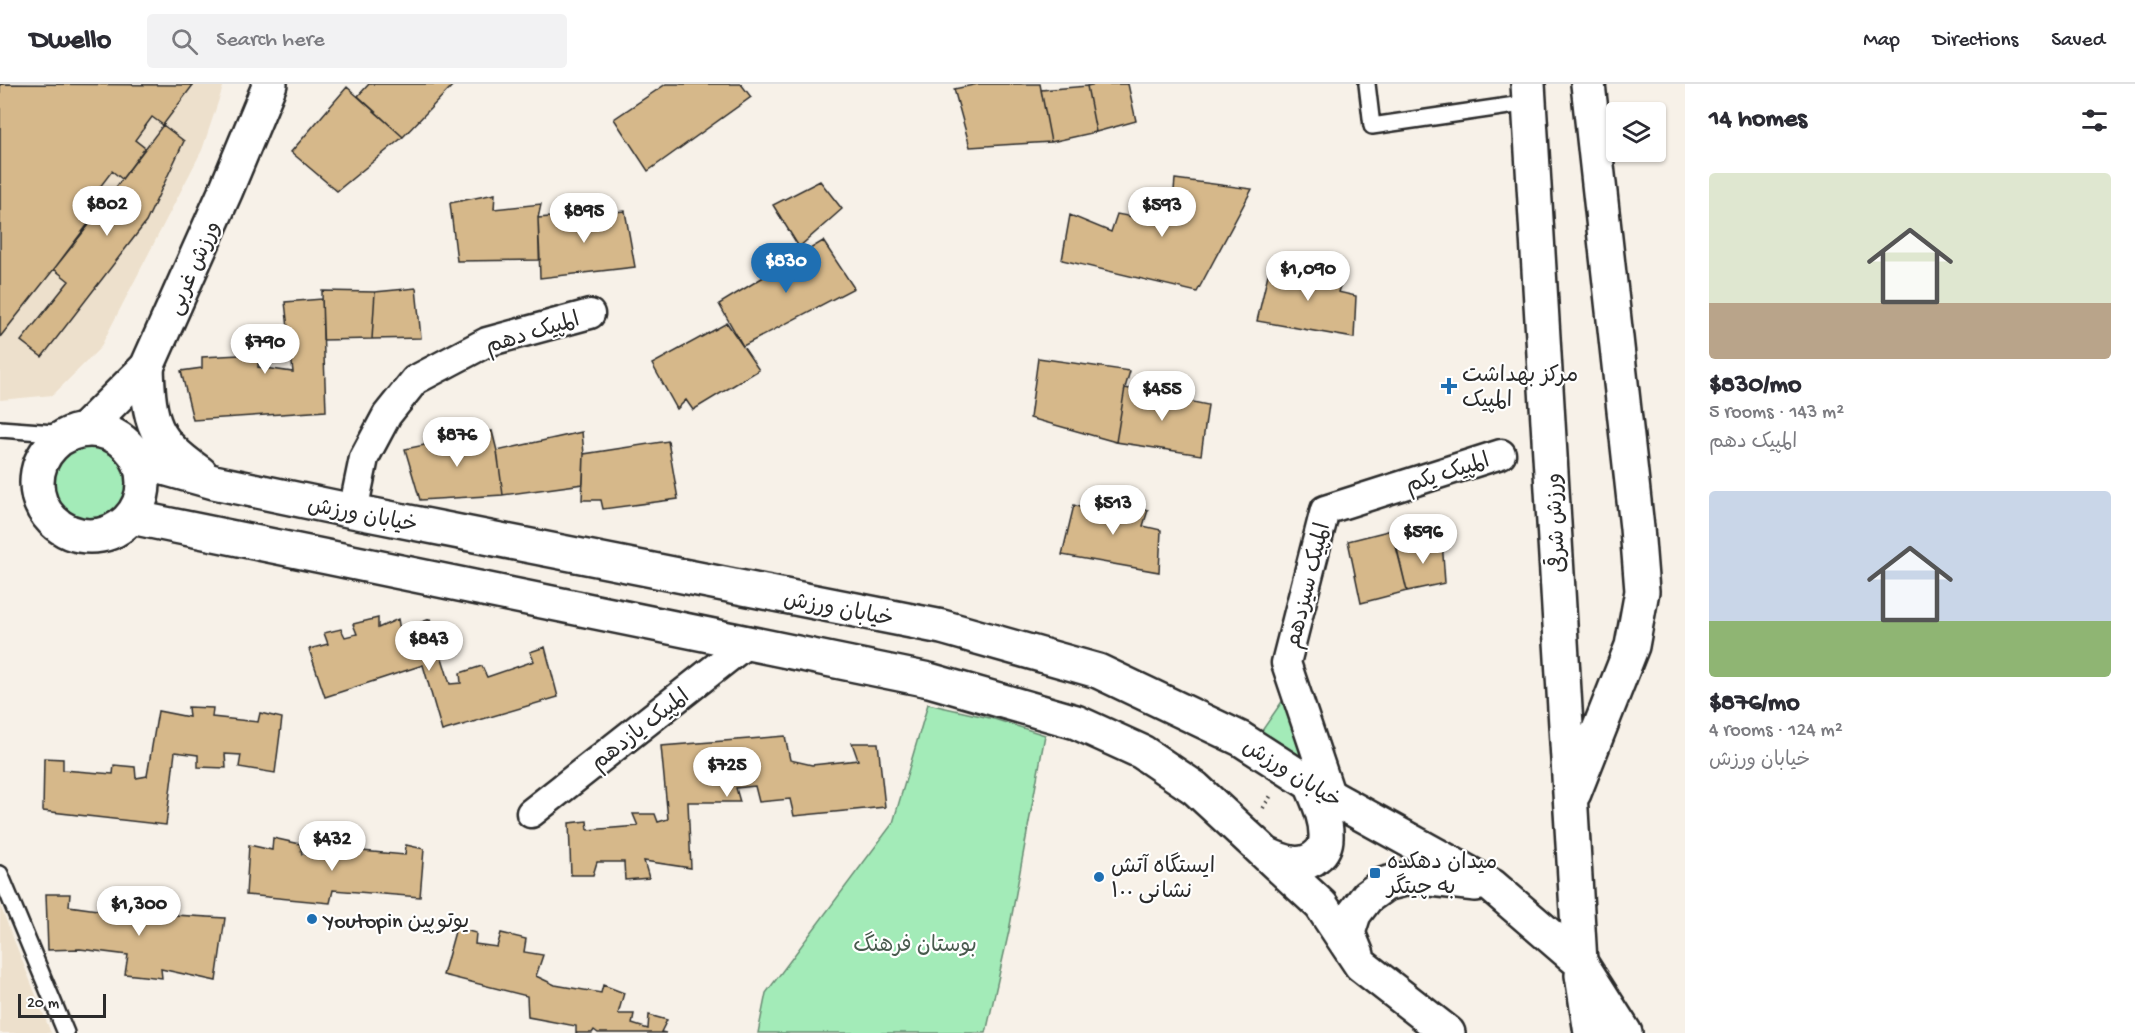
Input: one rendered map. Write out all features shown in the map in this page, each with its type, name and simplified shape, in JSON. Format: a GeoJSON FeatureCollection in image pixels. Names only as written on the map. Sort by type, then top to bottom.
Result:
{"type":"FeatureCollection","features":[{"type":"Feature","properties":{"kind":"main road","name":"ورزش غربی"},"geometry":{"type":"LineString","coordinates":[[76,432],[147,367],[226,190],[270,84]]}},
{"type":"Feature","properties":{"kind":"main road"},"geometry":{"type":"LineString","coordinates":[[1570,803],[1632,646],[1642,591],[1636,516],[1588,84]]}},
{"type":"Feature","properties":{"kind":"main road","name":"ورزش شرقی"},"geometry":{"type":"LineString","coordinates":[[1529,93],[1580,962],[1591,1033]]}},
{"type":"Feature","properties":{"kind":"main road"},"geometry":{"type":"LineString","coordinates":[[147,367],[148,403],[158,434],[179,458],[214,482]]}},
{"type":"Feature","properties":{"kind":"main road"},"geometry":{"type":"LineString","coordinates":[[101,430],[117,436],[130,447],[139,461],[143,475],[143,490],[139,504],[132,517],[118,528],[102,535],[85,536],[68,532],[53,522],[42,508],[37,491],[37,474],[43,458],[54,444],[76,432],[101,430]]}},
{"type":"Feature","properties":{"kind":"main road","name":"خیابان ورزش"},"geometry":{"type":"LineString","coordinates":[[139,461],[214,482],[353,512],[942,627],[1098,671],[1241,739],[1321,790],[1492,886],[1580,962]]}},
{"type":"Feature","properties":{"kind":"main road"},"geometry":{"type":"LineString","coordinates":[[132,517],[929,680],[1076,722],[1142,752],[1186,782],[1247,834],[1264,854],[1321,904],[1361,965],[1444,1032]]}},
{"type":"Feature","properties":{"kind":"main road"},"geometry":{"type":"LineString","coordinates":[[1264,854],[1285,862],[1300,864],[1313,860],[1322,851],[1327,840],[1321,790]]}},
{"type":"Feature","properties":{"kind":"main road"},"geometry":{"type":"LineString","coordinates":[[1361,965],[1348,933],[1354,914],[1367,897],[1385,884],[1413,877],[1492,886]]}},
{"type":"Feature","properties":{"kind":"main road"},"geometry":{"type":"LineString","coordinates":[[1580,962],[1625,1033]]}},
{"type":"Feature","properties":{"kind":"street","name":"المپیک دهم"},"geometry":{"type":"LineString","coordinates":[[353,512],[364,458],[387,415],[415,381],[487,342],[590,314]]}},
{"type":"Feature","properties":{"kind":"street","name":"المپیک یکم"},"geometry":{"type":"LineString","coordinates":[[1325,510],[1502,454]]}},
{"type":"Feature","properties":{"kind":"street","name":"المپیک سیزدهم"},"geometry":{"type":"LineString","coordinates":[[1321,790],[1286,663],[1325,510]]}},
{"type":"Feature","properties":{"kind":"street","name":"المپیک یازدهم"},"geometry":{"type":"LineString","coordinates":[[531,813],[747,644]]}},
{"type":"Feature","properties":{"kind":"lane"},"geometry":{"type":"LineString","coordinates":[[1367,84],[1372,126],[1529,93]]}},
{"type":"Feature","properties":{"kind":"lane"},"geometry":{"type":"LineString","coordinates":[[0,429],[76,432]]}},
{"type":"Feature","properties":{"kind":"lane"},"geometry":{"type":"LineString","coordinates":[[0,874],[66,1033]]}},
{"type":"Feature","properties":{"kind":"shaded area"},"geometry":{"type":"Polygon","coordinates":[[[0,84],[224,84],[202,150],[100,348],[53,395],[0,400],[0,84]]]}},
{"type":"Feature","properties":{"kind":"shaded area"},"geometry":{"type":"Polygon","coordinates":[[[0,905],[51,1033],[0,1033],[0,905]]]}},
{"type":"Feature","properties":{"kind":"green space"},"geometry":{"type":"Polygon","coordinates":[[[91,436],[109,439],[124,449],[134,464],[137,482],[134,500],[124,515],[109,525],[91,528],[73,525],[58,515],[48,500],[45,482],[48,464],[58,449],[73,439],[91,436]]]}},
{"type":"Feature","properties":{"kind":"green space"},"geometry":{"type":"Polygon","coordinates":[[[1290,690],[1312,770],[1259,735],[1290,690]]]}},
{"type":"Feature","properties":{"kind":"green space","name":"بوستان فرهنگ"},"geometry":{"type":"Polygon","coordinates":[[[928,704],[994,719],[1045,735],[1009,931],[986,1033],[758,1033],[766,993],[893,823],[928,704]]]}},
{"type":"Feature","properties":{"kind":"building"},"geometry":{"type":"Polygon","coordinates":[[[0,84],[193,85],[163,125],[152,117],[135,140],[145,148],[122,179],[112,171],[96,192],[108,201],[0,337],[0,84]]]}},
{"type":"Feature","properties":{"kind":"building"},"geometry":{"type":"Polygon","coordinates":[[[369,84],[454,84],[403,137],[358,96],[369,84]]]}},
{"type":"Feature","properties":{"kind":"building"},"geometry":{"type":"Polygon","coordinates":[[[666,84],[741,84],[751,97],[648,171],[614,119],[666,84]]]}},
{"type":"Feature","properties":{"kind":"building"},"geometry":{"type":"Polygon","coordinates":[[[978,84],[1040,84],[1051,142],[970,147],[954,89],[978,84]]]}},
{"type":"Feature","properties":{"kind":"building"},"geometry":{"type":"Polygon","coordinates":[[[1128,84],[1136,121],[1096,132],[1087,86],[1128,84]]]}},
{"type":"Feature","properties":{"kind":"building"},"geometry":{"type":"Polygon","coordinates":[[[1087,86],[1096,132],[1051,142],[1041,90],[1087,86]]]}},
{"type":"Feature","properties":{"kind":"building"},"geometry":{"type":"Polygon","coordinates":[[[347,87],[403,137],[337,191],[291,152],[347,87]]]}},
{"type":"Feature","properties":{"kind":"building"},"geometry":{"type":"Polygon","coordinates":[[[163,125],[184,141],[146,222],[42,357],[21,341],[69,281],[54,269],[163,125]]]}},
{"type":"Feature","properties":{"kind":"building"},"geometry":{"type":"Polygon","coordinates":[[[1175,179],[1252,189],[1197,292],[1062,260],[1070,215],[1111,232],[1117,214],[1171,224],[1175,179]]]}},
{"type":"Feature","properties":{"kind":"building"},"geometry":{"type":"Polygon","coordinates":[[[820,181],[842,209],[799,247],[773,205],[820,181]]]}},
{"type":"Feature","properties":{"kind":"building"},"geometry":{"type":"Polygon","coordinates":[[[495,194],[494,209],[541,204],[538,218],[540,260],[457,261],[450,203],[495,194]]]}},
{"type":"Feature","properties":{"kind":"building"},"geometry":{"type":"Polygon","coordinates":[[[625,211],[635,267],[540,278],[538,218],[625,211]]]}},
{"type":"Feature","properties":{"kind":"building"},"geometry":{"type":"Polygon","coordinates":[[[823,241],[854,288],[743,346],[719,304],[823,241]]]}},
{"type":"Feature","properties":{"kind":"building"},"geometry":{"type":"Polygon","coordinates":[[[1286,262],[1344,275],[1338,292],[1356,296],[1354,338],[1257,321],[1269,270],[1287,278],[1286,262]]]}},
{"type":"Feature","properties":{"kind":"building"},"geometry":{"type":"Polygon","coordinates":[[[416,288],[421,338],[372,339],[375,292],[416,288]]]}},
{"type":"Feature","properties":{"kind":"building"},"geometry":{"type":"Polygon","coordinates":[[[322,291],[375,292],[372,339],[323,340],[322,291]]]}},
{"type":"Feature","properties":{"kind":"building"},"geometry":{"type":"Polygon","coordinates":[[[322,299],[326,411],[193,420],[181,371],[202,368],[202,357],[259,354],[258,367],[293,372],[285,302],[322,299]]]}},
{"type":"Feature","properties":{"kind":"building"},"geometry":{"type":"Polygon","coordinates":[[[727,323],[759,370],[693,410],[686,400],[677,409],[652,364],[727,323]]]}},
{"type":"Feature","properties":{"kind":"building"},"geometry":{"type":"Polygon","coordinates":[[[1038,358],[1130,371],[1116,442],[1030,418],[1038,358]]]}},
{"type":"Feature","properties":{"kind":"building"},"geometry":{"type":"Polygon","coordinates":[[[1125,388],[1208,405],[1201,455],[1116,442],[1125,388]]]}},
{"type":"Feature","properties":{"kind":"building"},"geometry":{"type":"Polygon","coordinates":[[[492,431],[503,495],[420,500],[405,449],[492,431]]]}},
{"type":"Feature","properties":{"kind":"building"},"geometry":{"type":"Polygon","coordinates":[[[582,432],[583,484],[503,495],[497,451],[582,432]]]}},
{"type":"Feature","properties":{"kind":"building"},"geometry":{"type":"Polygon","coordinates":[[[668,441],[678,499],[603,509],[601,500],[582,500],[584,454],[668,441]]]}},
{"type":"Feature","properties":{"kind":"building"},"geometry":{"type":"Polygon","coordinates":[[[1091,496],[1148,510],[1143,526],[1161,530],[1159,572],[1062,555],[1074,505],[1092,512],[1091,496]]]}},
{"type":"Feature","properties":{"kind":"building"},"geometry":{"type":"Polygon","coordinates":[[[1392,530],[1407,591],[1361,603],[1348,541],[1392,530]]]}},
{"type":"Feature","properties":{"kind":"building"},"geometry":{"type":"Polygon","coordinates":[[[1442,541],[1445,583],[1407,591],[1397,549],[1442,541]]]}},
{"type":"Feature","properties":{"kind":"building"},"geometry":{"type":"Polygon","coordinates":[[[378,618],[378,628],[398,619],[400,630],[430,619],[450,684],[461,683],[460,673],[482,666],[487,677],[534,661],[530,652],[545,647],[558,697],[442,731],[423,665],[325,697],[309,649],[328,644],[324,633],[341,629],[345,637],[357,634],[353,624],[378,618]]]}},
{"type":"Feature","properties":{"kind":"building"},"geometry":{"type":"Polygon","coordinates":[[[188,707],[213,708],[212,717],[258,722],[260,713],[282,718],[275,773],[239,767],[241,755],[225,754],[226,768],[198,767],[198,755],[175,752],[166,825],[43,811],[44,758],[63,759],[63,770],[113,774],[114,765],[135,767],[136,778],[147,776],[158,711],[189,717],[188,707]]]}},
{"type":"Feature","properties":{"kind":"building"},"geometry":{"type":"Polygon","coordinates":[[[785,736],[790,760],[812,765],[858,760],[852,743],[878,743],[885,807],[794,816],[790,799],[759,802],[755,786],[736,788],[740,802],[688,802],[691,868],[644,861],[649,878],[625,880],[624,862],[597,862],[593,875],[571,875],[569,823],[587,821],[588,830],[638,826],[633,814],[655,814],[658,822],[668,819],[661,746],[785,736]]]}},
{"type":"Feature","properties":{"kind":"building"},"geometry":{"type":"Polygon","coordinates":[[[273,838],[300,844],[302,854],[335,857],[339,839],[360,839],[362,851],[405,855],[406,845],[424,849],[420,897],[333,890],[330,903],[246,895],[249,845],[272,850],[273,838]]]}},
{"type":"Feature","properties":{"kind":"building"},"geometry":{"type":"Polygon","coordinates":[[[46,894],[70,894],[69,906],[119,913],[121,900],[142,906],[140,913],[225,918],[216,981],[161,969],[162,978],[125,974],[128,955],[80,949],[48,950],[46,894]]]}},
{"type":"Feature","properties":{"kind":"building"},"geometry":{"type":"Polygon","coordinates":[[[456,928],[476,933],[475,944],[497,947],[501,933],[526,939],[524,952],[543,955],[536,976],[555,985],[601,993],[603,985],[624,993],[618,1014],[634,1014],[632,1024],[648,1029],[649,1015],[667,1020],[661,1032],[666,1033],[598,1033],[594,1030],[592,1033],[576,1033],[576,1026],[528,1017],[527,996],[443,975],[456,928]]]}},
{"type":"Feature","properties":{"kind":"place","name":"مرکز بهداشت المپیک"},"geometry":{"type":"Point","coordinates":[1449,386]}},
{"type":"Feature","properties":{"kind":"place","name":"میدان دهکده به چیتگر"},"geometry":{"type":"Point","coordinates":[1375,873]}},
{"type":"Feature","properties":{"kind":"place","name":"ایستگاه آتش نشانی ۱۰۰"},"geometry":{"type":"Point","coordinates":[1099,877]}},
{"type":"Feature","properties":{"kind":"place","name":"Youtopin یوتوپین"},"geometry":{"type":"Point","coordinates":[312,919]}}]}
